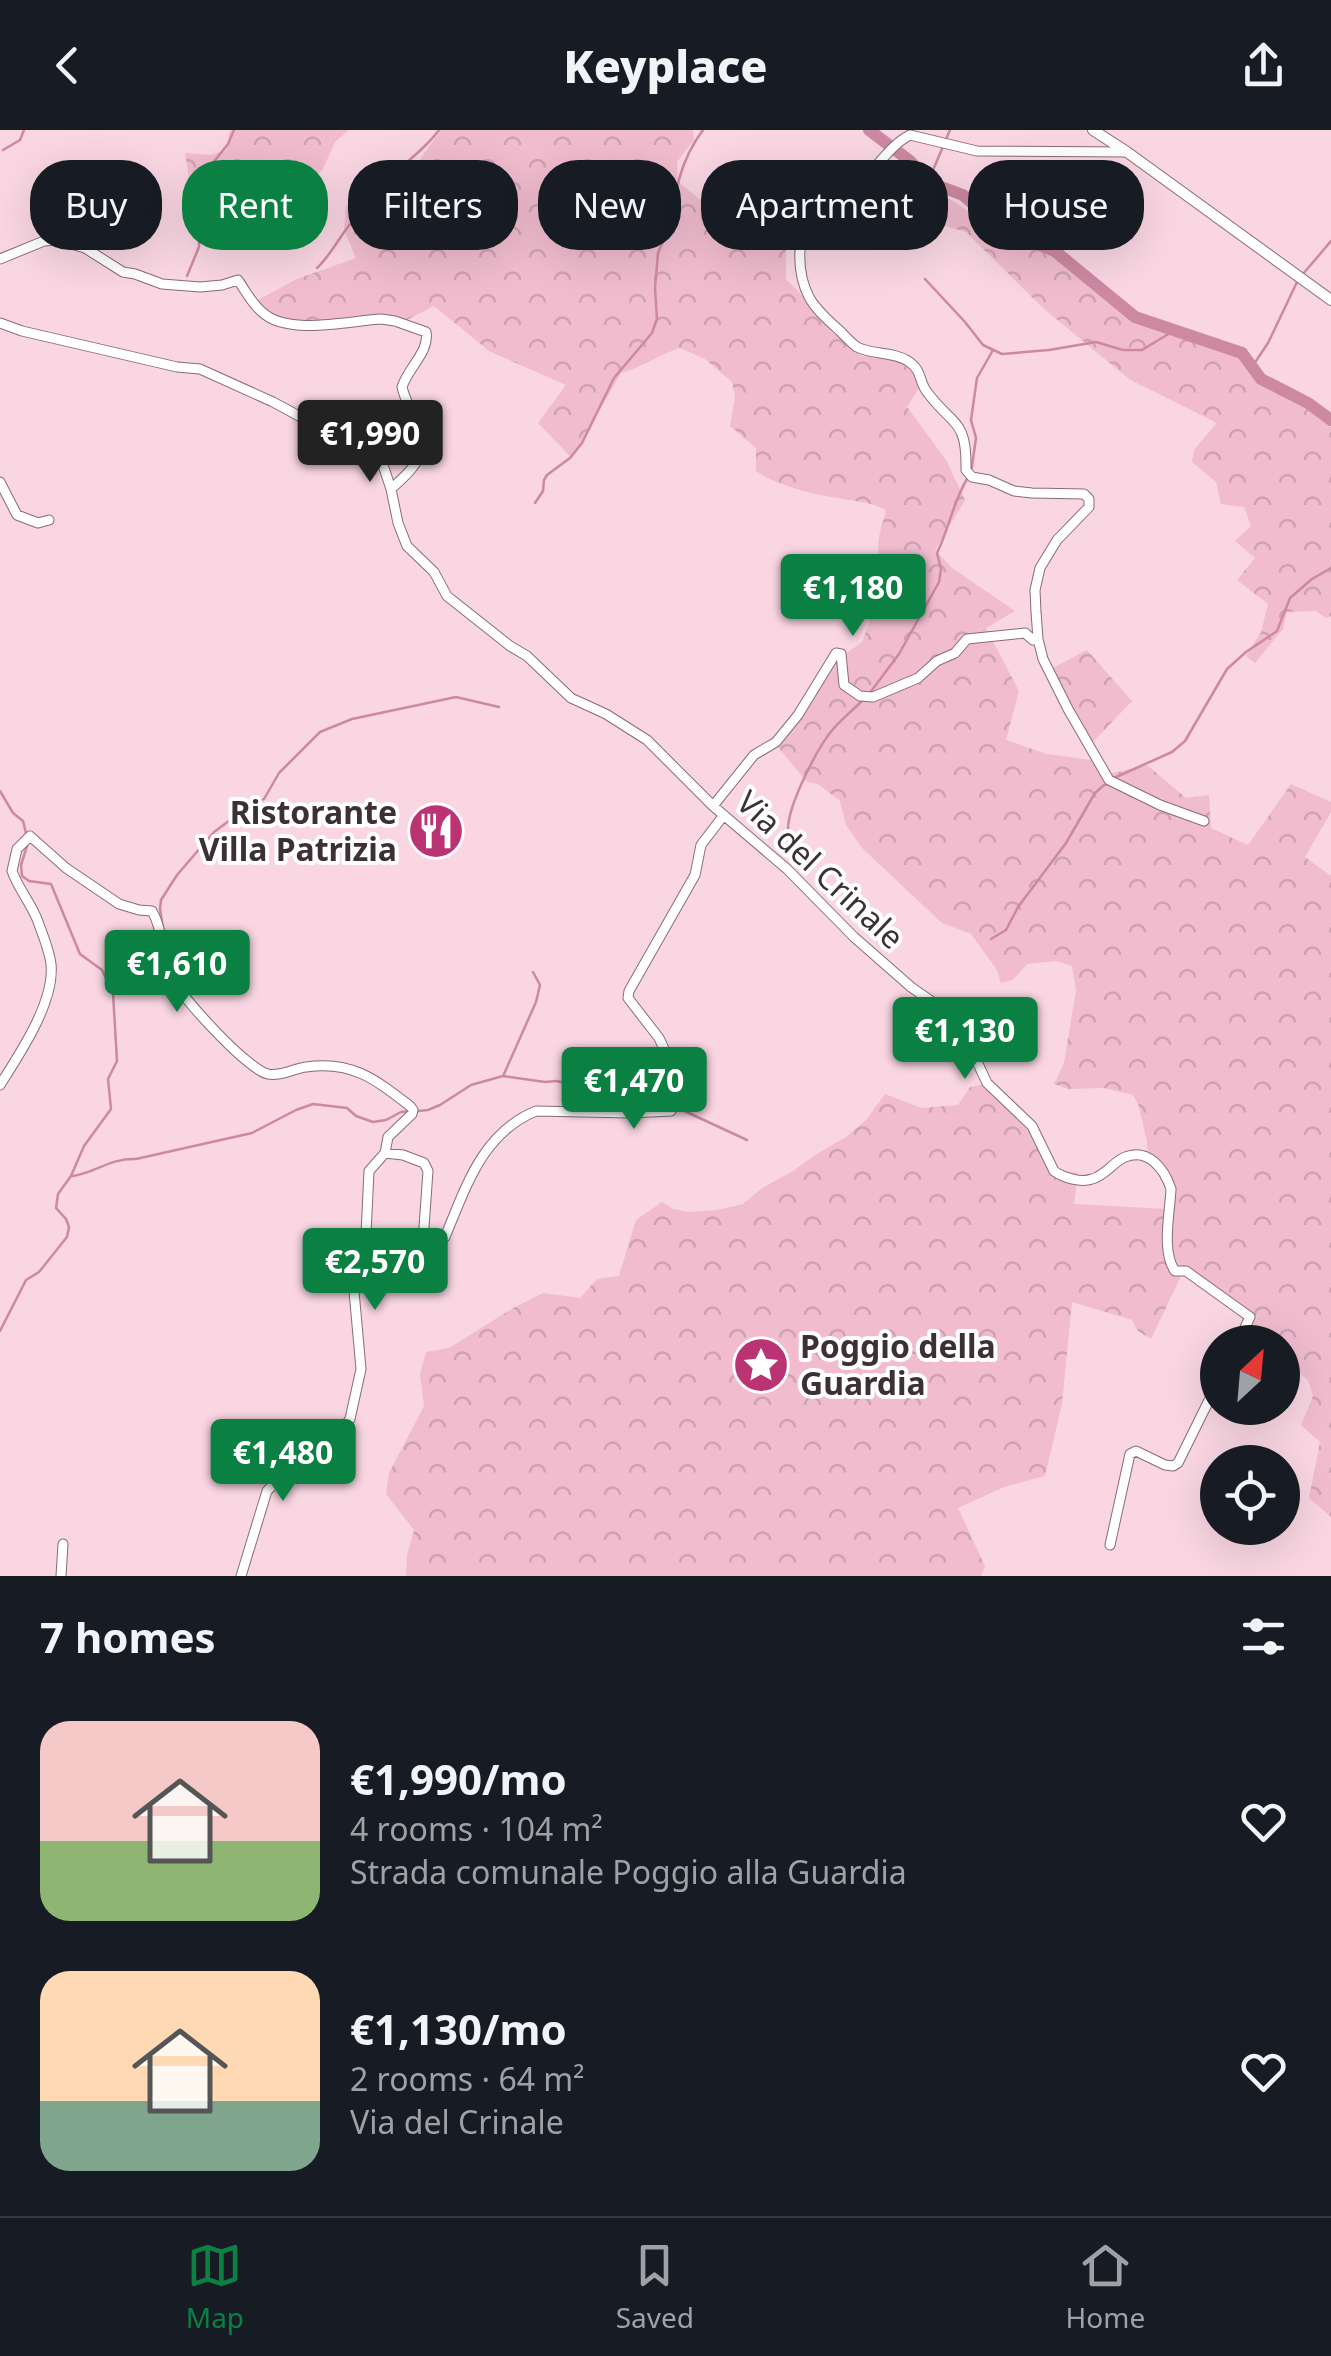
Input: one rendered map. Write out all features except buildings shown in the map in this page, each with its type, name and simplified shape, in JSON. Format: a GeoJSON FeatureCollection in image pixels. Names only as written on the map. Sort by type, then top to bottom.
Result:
{"type":"FeatureCollection","features":[{"type":"Feature","properties":{"kind":"street"},"geometry":{"type":"LineString","coordinates":[[1093,130],[1331,300]]}},
{"type":"Feature","properties":{"kind":"street"},"geometry":{"type":"LineString","coordinates":[[1127,152],[977,151],[917,135],[906,136],[861,183],[840,199],[812,212],[801,235],[801,268],[809,296],[856,346],[890,352],[920,371],[924,390],[958,426],[964,439],[966,470],[972,477],[1014,491],[1084,494],[1089,499],[1090,507],[1057,540],[1040,568],[1035,590],[1043,659],[1109,780],[1204,821]]}},
{"type":"Feature","properties":{"kind":"street"},"geometry":{"type":"LineString","coordinates":[[0,259],[44,241],[70,242],[123,272],[162,284],[200,287],[238,280],[262,312],[273,320],[293,325],[381,319],[426,332],[426,346],[402,387],[423,444],[414,464],[391,488]]}},
{"type":"Feature","properties":{"kind":"street","name":"Via del Crinale"},"geometry":{"type":"LineString","coordinates":[[0,324],[200,370],[312,423],[366,436],[378,448],[407,546],[434,572],[447,596],[527,656],[571,698],[647,740],[713,806],[787,868],[896,975],[951,1015],[986,1083],[1032,1126],[1060,1176],[1085,1181],[1097,1178],[1125,1157],[1145,1154],[1151,1158],[1171,1189],[1167,1252],[1170,1264],[1174,1271],[1186,1271],[1250,1316],[1246,1325]]}},
{"type":"Feature","properties":{"kind":"street"},"geometry":{"type":"LineString","coordinates":[[0,482],[17,515],[38,523],[48,520]]}},
{"type":"Feature","properties":{"kind":"street"},"geometry":{"type":"LineString","coordinates":[[713,806],[754,755],[776,742],[798,715],[836,653],[841,654],[844,685],[860,696],[873,697],[918,678],[967,640],[1025,633],[1033,640],[1038,639]]}},
{"type":"Feature","properties":{"kind":"street"},"geometry":{"type":"LineString","coordinates":[[385,1153],[424,1163],[428,1171],[424,1226],[426,1235],[438,1238],[445,1236],[484,1151],[522,1116],[536,1110],[671,1110],[675,1102],[666,1053],[628,998],[628,991],[696,875],[701,846],[724,815]]}},
{"type":"Feature","properties":{"kind":"street"},"geometry":{"type":"LineString","coordinates":[[0,1085],[46,1006],[50,985],[48,950],[12,870],[18,848],[30,836],[66,868],[119,904],[152,911],[171,978],[212,1026],[264,1073],[336,1066],[374,1078],[413,1110],[388,1137],[385,1153],[369,1170],[366,1234],[353,1280],[361,1370],[350,1419],[342,1430],[305,1453],[267,1491],[241,1576]]}},
{"type":"Feature","properties":{"kind":"street"},"geometry":{"type":"LineString","coordinates":[[1110,1545],[1130,1454],[1136,1452],[1173,1466],[1200,1418]]}},
{"type":"Feature","properties":{"kind":"street"},"geometry":{"type":"LineString","coordinates":[[62,1576],[64,1544]]}},
{"type":"Feature","properties":{"kind":"green space"},"geometry":{"type":"Polygon","coordinates":[[[230,130],[349,130],[335,142],[327,160],[186,160],[185,153],[211,155],[226,150],[230,130]]]}},
{"type":"Feature","properties":{"kind":"green space"},"geometry":{"type":"Polygon","coordinates":[[[441,130],[693,130],[694,140],[679,160],[538,160],[538,250],[681,250],[681,184],[701,200],[701,250],[786,250],[786,279],[861,356],[889,356],[913,371],[919,388],[907,407],[946,460],[965,500],[935,550],[952,568],[1015,611],[986,628],[1019,691],[1006,740],[1047,754],[1091,760],[1045,672],[1087,650],[1132,701],[1093,742],[1109,774],[1147,765],[1186,798],[1209,795],[1211,828],[1248,845],[1291,784],[1331,802],[1331,812],[1305,857],[1331,876],[1331,1517],[1309,1498],[1320,1442],[1301,1425],[1313,1396],[1308,1380],[1300,1374],[1300,1325],[1253,1325],[1257,1317],[1193,1272],[1181,1276],[1151,1339],[1138,1331],[1132,1320],[1072,1302],[1062,1404],[1045,1476],[1004,1487],[958,1508],[985,1566],[981,1576],[406,1576],[414,1530],[386,1494],[389,1473],[424,1406],[420,1374],[426,1352],[449,1348],[543,1293],[580,1298],[597,1279],[619,1276],[636,1220],[662,1202],[689,1212],[743,1204],[762,1188],[846,1137],[866,1120],[885,1094],[922,1108],[958,1105],[970,1087],[993,1082],[1036,1125],[1055,1169],[1078,1173],[1074,1204],[1166,1209],[1167,1181],[1148,1159],[1147,1141],[1133,1095],[1104,1088],[1068,1089],[1054,1084],[1064,1063],[1076,990],[1072,966],[1056,961],[1027,964],[1013,980],[1001,983],[997,970],[971,934],[942,923],[863,849],[846,825],[840,801],[818,784],[807,782],[778,747],[801,719],[836,660],[862,642],[870,621],[854,587],[888,572],[878,549],[886,510],[793,488],[756,471],[756,448],[730,426],[735,397],[732,382],[705,359],[680,348],[621,373],[572,458],[538,423],[566,385],[489,351],[434,306],[397,325],[300,330],[263,319],[252,303],[297,279],[356,258],[353,250],[518,250],[518,160],[419,160],[441,130]]]}},
{"type":"Feature","properties":{"kind":"green space"},"geometry":{"type":"Polygon","coordinates":[[[948,198],[968,211],[966,232],[948,227],[948,198]]]}},
{"type":"Feature","properties":{"kind":"green space"},"geometry":{"type":"Polygon","coordinates":[[[348,204],[348,239],[344,230],[348,204]]]}},
{"type":"Feature","properties":{"kind":"green space"},"geometry":{"type":"Polygon","coordinates":[[[984,250],[1044,250],[1127,318],[1236,355],[1268,389],[1307,409],[1331,427],[1331,616],[1326,618],[1316,611],[1287,612],[1283,629],[1255,663],[1246,656],[1261,632],[1268,604],[1237,580],[1255,558],[1235,541],[1251,526],[1244,507],[1221,504],[1216,482],[1192,462],[1194,450],[1217,423],[1129,379],[1044,309],[984,250]]]}},
{"type":"Feature","properties":{"kind":"waterway"},"geometry":{"type":"LineString","coordinates":[[3,150],[20,140],[24,130]]}},
{"type":"Feature","properties":{"kind":"waterway"},"geometry":{"type":"LineString","coordinates":[[187,276],[199,247],[199,221],[212,164],[234,130]]}},
{"type":"Feature","properties":{"kind":"waterway"},"geometry":{"type":"LineString","coordinates":[[317,268],[356,217],[387,191],[402,167],[439,130]]}},
{"type":"Feature","properties":{"kind":"waterway"},"geometry":{"type":"LineString","coordinates":[[535,503],[547,475],[582,443],[614,378],[652,333],[657,319],[658,253],[675,226],[680,176],[703,130]]}},
{"type":"Feature","properties":{"kind":"waterway"},"geometry":{"type":"LineString","coordinates":[[869,130],[910,161],[928,182],[963,195],[990,219],[1056,252],[1135,317],[1242,353],[1261,379],[1308,403],[1331,420]]}},
{"type":"Feature","properties":{"kind":"waterway"},"geometry":{"type":"LineString","coordinates":[[937,160],[950,130]]}},
{"type":"Feature","properties":{"kind":"waterway"},"geometry":{"type":"LineString","coordinates":[[1303,274],[1331,241]]}},
{"type":"Feature","properties":{"kind":"waterway"},"geometry":{"type":"LineString","coordinates":[[925,279],[983,345],[1002,354],[1096,342],[1123,350],[1142,350],[1175,330]]}},
{"type":"Feature","properties":{"kind":"waterway"},"geometry":{"type":"LineString","coordinates":[[1252,367],[1298,280]]}},
{"type":"Feature","properties":{"kind":"waterway"},"geometry":{"type":"LineString","coordinates":[[971,473],[976,438],[971,420],[977,378],[993,350]]}},
{"type":"Feature","properties":{"kind":"waterway"},"geometry":{"type":"LineString","coordinates":[[869,694],[899,654],[939,582],[937,553],[967,479]]}},
{"type":"Feature","properties":{"kind":"waterway"},"geometry":{"type":"LineString","coordinates":[[1114,778],[1172,752],[1185,741],[1227,669],[1277,631],[1290,598],[1331,568]]}},
{"type":"Feature","properties":{"kind":"waterway"},"geometry":{"type":"LineString","coordinates":[[164,934],[161,900],[177,875],[214,832],[264,799],[279,773],[320,732],[352,719],[456,697],[499,707]]}},
{"type":"Feature","properties":{"kind":"waterway"},"geometry":{"type":"LineString","coordinates":[[788,829],[798,791],[820,748],[863,700]]}},
{"type":"Feature","properties":{"kind":"waterway"},"geometry":{"type":"LineString","coordinates":[[991,939],[1006,930],[1095,793],[1109,784]]}},
{"type":"Feature","properties":{"kind":"waterway"},"geometry":{"type":"LineString","coordinates":[[0,791],[13,813],[23,821],[26,833]]}},
{"type":"Feature","properties":{"kind":"waterway"},"geometry":{"type":"LineString","coordinates":[[0,1331],[26,1280],[39,1272],[67,1237],[66,1219],[56,1208],[58,1194],[84,1146],[111,1109],[108,1079],[117,1061],[113,993],[102,970],[80,954],[51,884],[22,876],[27,846]]}},
{"type":"Feature","properties":{"kind":"waterway"},"geometry":{"type":"LineString","coordinates":[[112,986],[127,965],[157,945]]}},
{"type":"Feature","properties":{"kind":"waterway"},"geometry":{"type":"LineString","coordinates":[[504,1074],[536,1002],[540,985],[533,972]]}},
{"type":"Feature","properties":{"kind":"waterway"},"geometry":{"type":"LineString","coordinates":[[418,1111],[440,1105],[471,1085],[503,1076],[601,1085],[667,1105]]}},
{"type":"Feature","properties":{"kind":"waterway"},"geometry":{"type":"LineString","coordinates":[[73,1176],[119,1161],[252,1133],[313,1104],[347,1108],[373,1122],[410,1111]]}},
{"type":"Feature","properties":{"kind":"waterway"},"geometry":{"type":"LineString","coordinates":[[678,1108],[747,1140]]}},
{"type":"Feature","properties":{"kind":"place","name":"Ristorante Villa Patrizia"},"geometry":{"type":"Point","coordinates":[436,831]}},
{"type":"Feature","properties":{"kind":"place","name":"Poggio della Guardia"},"geometry":{"type":"Point","coordinates":[761,1365]}}]}
